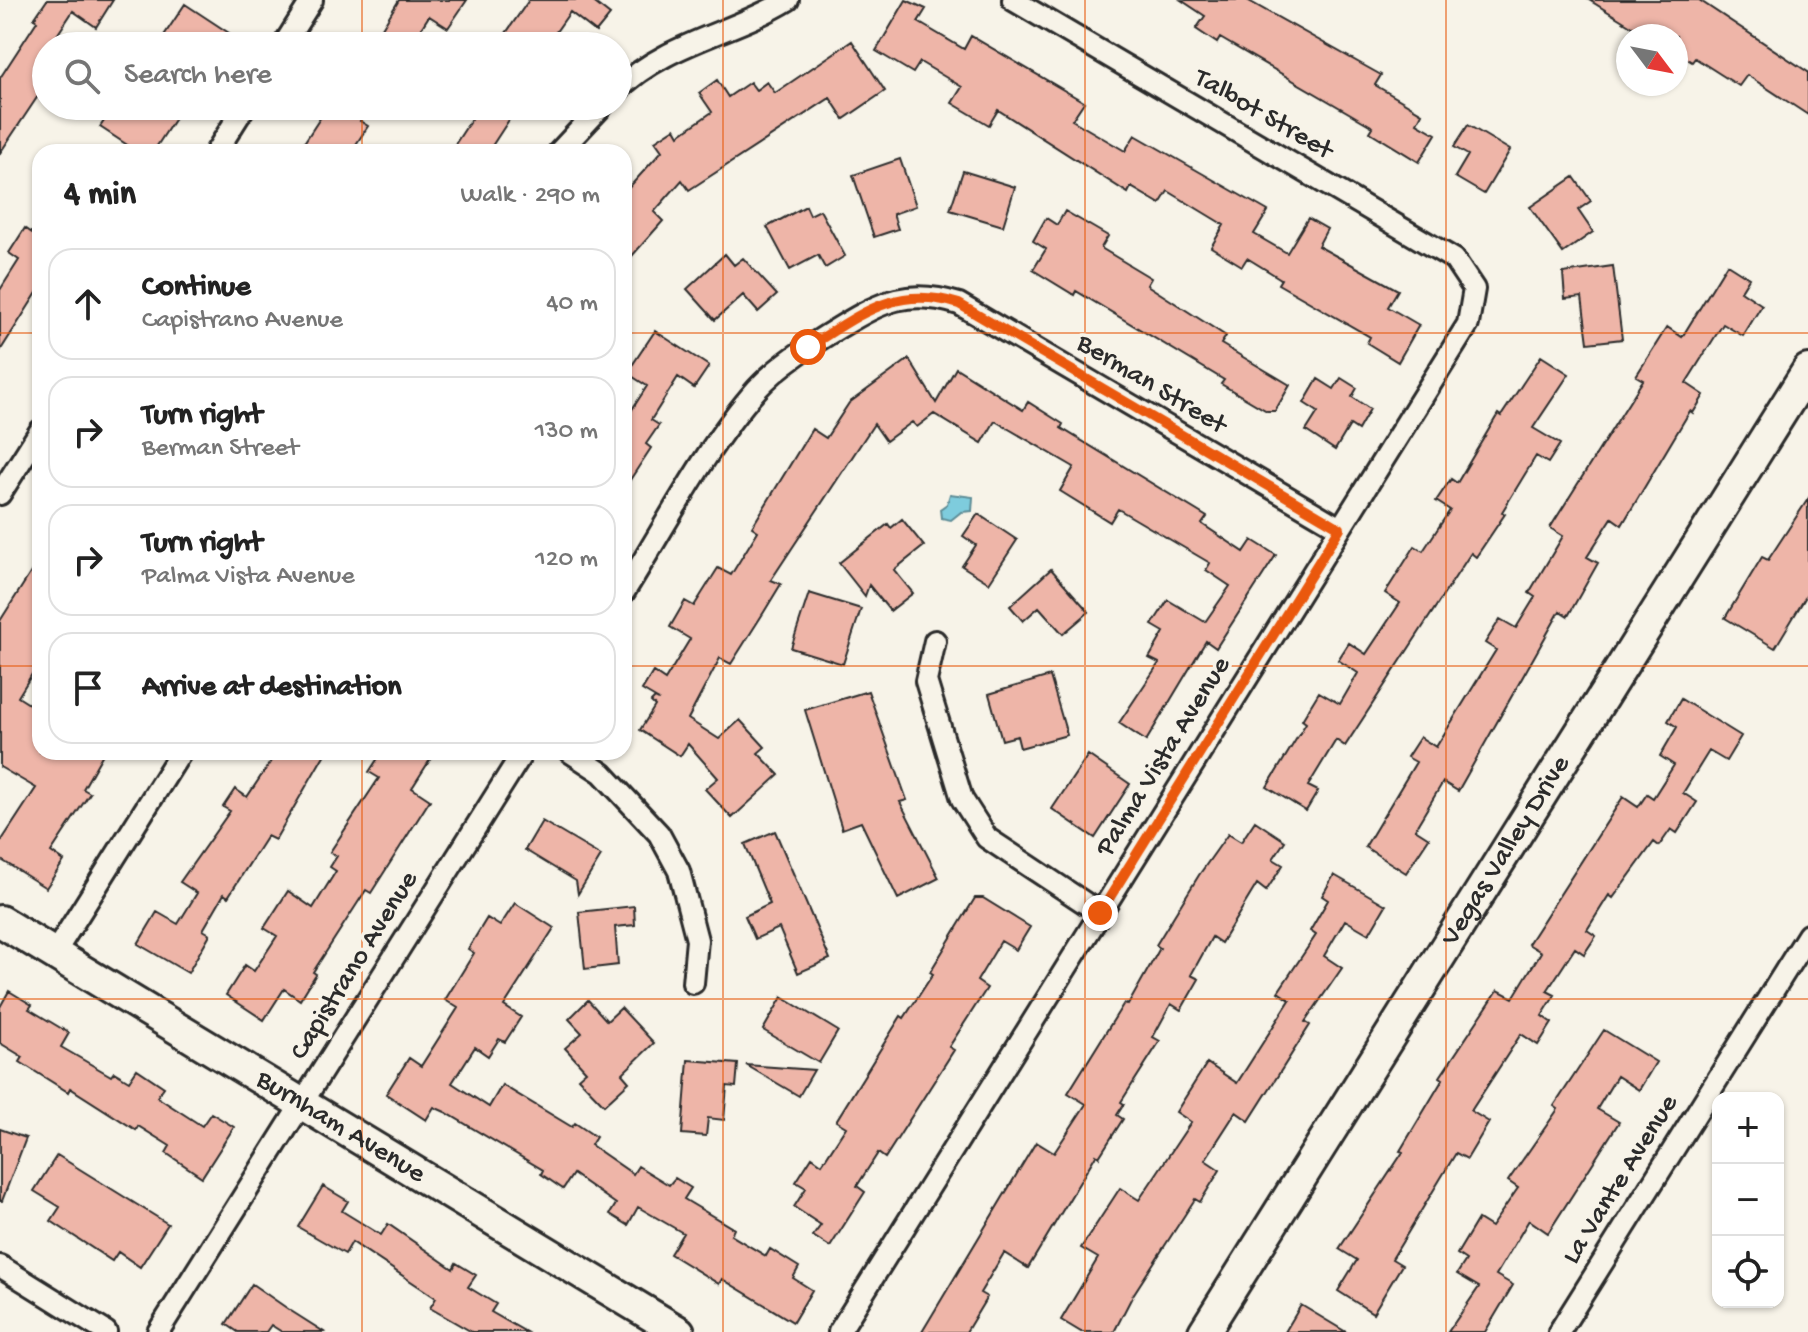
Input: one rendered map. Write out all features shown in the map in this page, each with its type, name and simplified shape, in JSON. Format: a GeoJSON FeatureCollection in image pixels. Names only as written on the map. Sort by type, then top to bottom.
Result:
{"type":"FeatureCollection","features":[{"type":"Feature","properties":{"kind":"street"},"geometry":{"type":"LineString","coordinates":[[292,32],[312,0]]}},
{"type":"Feature","properties":{"kind":"street"},"geometry":{"type":"LineString","coordinates":[[632,80],[666,56],[758,18],[788,0]]}},
{"type":"Feature","properties":{"kind":"street","name":"Talbot Street"},"geometry":{"type":"LineString","coordinates":[[1013,0],[1454,259],[1474,289]]}},
{"type":"Feature","properties":{"kind":"street"},"geometry":{"type":"LineString","coordinates":[[221,144],[236,120]]}},
{"type":"Feature","properties":{"kind":"street"},"geometry":{"type":"LineString","coordinates":[[566,144],[589,120]]}},
{"type":"Feature","properties":{"kind":"street","name":"Palma Vista Avenue"},"geometry":{"type":"LineString","coordinates":[[839,1332],[1468,324],[1474,289]]}},
{"type":"Feature","properties":{"kind":"street","name":"Berman Street"},"geometry":{"type":"LineString","coordinates":[[632,579],[728,427],[758,387],[808,347],[868,310],[904,296],[932,295],[959,304],[1340,528]]}},
{"type":"Feature","properties":{"kind":"street","name":"Vegas Valley Drive"},"geometry":{"type":"LineString","coordinates":[[1204,1332],[1808,370]]}},
{"type":"Feature","properties":{"kind":"street"},"geometry":{"type":"LineString","coordinates":[[0,494],[32,444]]}},
{"type":"Feature","properties":{"kind":"street"},"geometry":{"type":"LineString","coordinates":[[935,641],[926,681],[962,799],[987,838],[1100,913]]}},
{"type":"Feature","properties":{"kind":"street"},"geometry":{"type":"LineString","coordinates":[[54,954],[176,760]]}},
{"type":"Feature","properties":{"kind":"street","name":"Capistrano Avenue"},"geometry":{"type":"LineString","coordinates":[[158,1332],[518,760]]}},
{"type":"Feature","properties":{"kind":"street"},"geometry":{"type":"LineString","coordinates":[[582,760],[602,773],[659,834],[679,871],[697,940],[693,983]]}},
{"type":"Feature","properties":{"kind":"street","name":"Burnham Avenue"},"geometry":{"type":"LineString","coordinates":[[0,921],[679,1332]]}},
{"type":"Feature","properties":{"kind":"street","name":"La Vante Avenue"},"geometry":{"type":"LineString","coordinates":[[1559,1332],[1808,935]]}},
{"type":"Feature","properties":{"kind":"street"},"geometry":{"type":"LineString","coordinates":[[0,1266],[106,1332]]}},
{"type":"Feature","properties":{"kind":"water"},"geometry":{"type":"Polygon","coordinates":[[[950,494],[973,497],[972,511],[961,512],[951,520],[941,518],[940,509],[947,504],[950,494]]]}},
{"type":"Feature","properties":{"kind":"building"},"geometry":{"type":"Polygon","coordinates":[[[47,0],[113,0],[96,27],[73,11],[59,32],[32,32],[32,105],[0,153],[0,78],[37,21],[34,19],[47,0]]]}},
{"type":"Feature","properties":{"kind":"building"},"geometry":{"type":"Polygon","coordinates":[[[399,0],[467,0],[448,28],[429,16],[419,32],[380,32],[399,0]]]}},
{"type":"Feature","properties":{"kind":"building"},"geometry":{"type":"Polygon","coordinates":[[[529,0],[591,0],[610,15],[596,32],[570,12],[556,32],[507,32],[529,0]]]}},
{"type":"Feature","properties":{"kind":"building"},"geometry":{"type":"Polygon","coordinates":[[[906,0],[926,9],[918,22],[964,49],[971,36],[1084,102],[1072,120],[1125,151],[1135,135],[1268,211],[1254,234],[1287,253],[1308,218],[1327,229],[1318,246],[1398,290],[1388,307],[1419,325],[1398,362],[1367,343],[1370,337],[1278,284],[1281,279],[1247,258],[1242,266],[1211,247],[1224,225],[1168,191],[1160,204],[1131,187],[1128,193],[998,110],[989,125],[952,103],[962,87],[920,62],[913,73],[876,51],[906,0]]]}},
{"type":"Feature","properties":{"kind":"building"},"geometry":{"type":"Polygon","coordinates":[[[1181,0],[1247,0],[1381,75],[1375,85],[1422,113],[1417,123],[1436,134],[1419,162],[1370,132],[1373,127],[1220,38],[1217,43],[1196,29],[1205,16],[1181,0]]]}},
{"type":"Feature","properties":{"kind":"building"},"geometry":{"type":"Polygon","coordinates":[[[1589,0],[1699,0],[1808,72],[1808,115],[1747,75],[1739,86],[1695,58],[1692,62],[1688,60],[1688,24],[1628,24],[1589,0]]]}},
{"type":"Feature","properties":{"kind":"building"},"geometry":{"type":"Polygon","coordinates":[[[185,4],[227,32],[166,32],[185,4]]]}},
{"type":"Feature","properties":{"kind":"building"},"geometry":{"type":"Polygon","coordinates":[[[852,41],[885,91],[844,119],[830,98],[689,190],[682,180],[654,212],[663,221],[632,256],[632,184],[662,151],[655,141],[675,128],[679,135],[712,112],[699,93],[717,80],[728,97],[750,82],[756,90],[767,82],[775,93],[852,41]]]}},
{"type":"Feature","properties":{"kind":"building"},"geometry":{"type":"Polygon","coordinates":[[[105,120],[174,120],[158,144],[126,144],[100,127],[105,120]]]}},
{"type":"Feature","properties":{"kind":"building"},"geometry":{"type":"Polygon","coordinates":[[[319,120],[361,120],[368,126],[356,144],[303,144],[319,120]]]}},
{"type":"Feature","properties":{"kind":"building"},"geometry":{"type":"Polygon","coordinates":[[[471,120],[509,120],[493,144],[455,144],[471,120]]]}},
{"type":"Feature","properties":{"kind":"building"},"geometry":{"type":"Polygon","coordinates":[[[1468,125],[1510,150],[1484,194],[1455,177],[1468,155],[1454,147],[1468,125]]]}},
{"type":"Feature","properties":{"kind":"building"},"geometry":{"type":"Polygon","coordinates":[[[900,159],[916,206],[893,214],[898,229],[874,237],[853,175],[900,159]]]}},
{"type":"Feature","properties":{"kind":"building"},"geometry":{"type":"Polygon","coordinates":[[[963,171],[1015,187],[1003,226],[950,210],[963,171]]]}},
{"type":"Feature","properties":{"kind":"building"},"geometry":{"type":"Polygon","coordinates":[[[1574,177],[1591,201],[1578,210],[1593,232],[1563,253],[1530,207],[1574,177]]]}},
{"type":"Feature","properties":{"kind":"building"},"geometry":{"type":"Polygon","coordinates":[[[806,206],[810,215],[820,210],[845,256],[825,268],[818,255],[790,270],[767,227],[806,206]]]}},
{"type":"Feature","properties":{"kind":"building"},"geometry":{"type":"Polygon","coordinates":[[[1065,211],[1108,236],[1101,248],[1151,278],[1147,285],[1226,336],[1221,344],[1290,385],[1275,411],[1267,411],[1221,384],[1224,380],[1076,291],[1074,295],[1033,270],[1046,249],[1033,241],[1046,218],[1057,225],[1065,211]]]}},
{"type":"Feature","properties":{"kind":"building"},"geometry":{"type":"Polygon","coordinates":[[[25,228],[32,233],[32,301],[0,351],[0,290],[19,260],[9,253],[25,228]]]}},
{"type":"Feature","properties":{"kind":"building"},"geometry":{"type":"Polygon","coordinates":[[[725,254],[734,265],[743,258],[777,295],[758,312],[743,295],[715,320],[687,289],[725,254]]]}},
{"type":"Feature","properties":{"kind":"building"},"geometry":{"type":"Polygon","coordinates":[[[1727,264],[1749,278],[1741,291],[1762,305],[1743,336],[1723,324],[1686,383],[1704,395],[1693,413],[1690,411],[1622,525],[1612,518],[1587,557],[1598,563],[1568,616],[1560,611],[1458,791],[1443,782],[1415,829],[1429,838],[1406,873],[1365,847],[1416,762],[1407,757],[1420,737],[1436,747],[1496,650],[1485,643],[1500,619],[1516,628],[1535,597],[1529,593],[1563,536],[1550,528],[1643,380],[1636,376],[1667,327],[1682,337],[1727,264]]]}},
{"type":"Feature","properties":{"kind":"building"},"geometry":{"type":"Polygon","coordinates":[[[1613,266],[1622,339],[1588,343],[1582,297],[1565,299],[1563,273],[1613,266]]]}},
{"type":"Feature","properties":{"kind":"building"},"geometry":{"type":"Polygon","coordinates":[[[655,331],[709,366],[694,388],[678,377],[651,420],[659,425],[646,444],[651,448],[632,477],[632,409],[647,386],[632,376],[632,366],[655,331]]]}},
{"type":"Feature","properties":{"kind":"building"},"geometry":{"type":"Polygon","coordinates":[[[1541,356],[1569,374],[1533,428],[1560,444],[1548,463],[1536,456],[1502,512],[1505,514],[1476,557],[1471,553],[1345,746],[1336,740],[1308,786],[1318,791],[1306,811],[1267,787],[1306,723],[1302,720],[1319,692],[1340,704],[1358,673],[1338,660],[1349,643],[1366,654],[1400,603],[1385,593],[1415,546],[1423,551],[1450,510],[1436,501],[1451,479],[1457,483],[1498,414],[1501,416],[1541,356]]]}},
{"type":"Feature","properties":{"kind":"building"},"geometry":{"type":"Polygon","coordinates":[[[909,359],[936,403],[956,368],[1023,410],[1028,402],[1063,424],[1061,428],[1207,517],[1202,524],[1244,552],[1252,540],[1276,555],[1216,648],[1206,641],[1146,741],[1119,723],[1159,663],[1149,658],[1164,632],[1152,625],[1168,600],[1205,622],[1230,586],[1206,570],[1210,563],[1118,509],[1110,522],[1060,491],[1074,467],[995,421],[982,443],[934,414],[917,427],[912,422],[886,441],[874,424],[771,580],[781,584],[764,612],[731,664],[720,658],[688,719],[719,739],[740,720],[765,747],[758,753],[779,775],[732,818],[705,789],[718,778],[688,744],[680,756],[640,730],[655,706],[651,702],[655,698],[659,700],[642,690],[653,672],[665,680],[690,639],[670,627],[685,601],[694,606],[718,568],[731,575],[758,531],[752,527],[812,429],[826,438],[849,403],[909,359]]]}},
{"type":"Feature","properties":{"kind":"building"},"geometry":{"type":"Polygon","coordinates":[[[1341,378],[1357,388],[1352,397],[1370,409],[1358,430],[1350,425],[1335,450],[1306,431],[1318,412],[1304,403],[1318,379],[1334,389],[1341,378]]]}},
{"type":"Feature","properties":{"kind":"building"},"geometry":{"type":"Polygon","coordinates":[[[1808,499],[1808,593],[1775,648],[1725,618],[1762,557],[1768,560],[1808,499]]]}},
{"type":"Feature","properties":{"kind":"building"},"geometry":{"type":"Polygon","coordinates":[[[978,514],[1017,540],[989,583],[962,566],[976,545],[963,536],[978,514]]]}},
{"type":"Feature","properties":{"kind":"building"},"geometry":{"type":"Polygon","coordinates":[[[902,519],[924,546],[894,570],[913,593],[890,611],[869,585],[865,596],[839,563],[888,524],[891,528],[902,519]]]}},
{"type":"Feature","properties":{"kind":"building"},"geometry":{"type":"Polygon","coordinates":[[[1051,569],[1089,612],[1063,634],[1039,607],[1023,621],[1010,606],[1051,569]]]}},
{"type":"Feature","properties":{"kind":"building"},"geometry":{"type":"Polygon","coordinates":[[[32,571],[32,674],[18,697],[32,706],[32,760],[99,760],[83,789],[90,793],[51,852],[64,861],[46,888],[0,859],[0,843],[36,788],[0,767],[0,621],[32,571]]]}},
{"type":"Feature","properties":{"kind":"building"},"geometry":{"type":"Polygon","coordinates":[[[809,593],[861,609],[843,664],[791,648],[809,593]]]}},
{"type":"Feature","properties":{"kind":"building"},"geometry":{"type":"Polygon","coordinates":[[[1050,676],[1067,735],[1020,748],[1017,736],[1002,740],[989,694],[1050,676]]]}},
{"type":"Feature","properties":{"kind":"building"},"geometry":{"type":"Polygon","coordinates":[[[868,691],[907,800],[900,802],[939,878],[898,899],[861,822],[842,829],[805,710],[868,691]]]}},
{"type":"Feature","properties":{"kind":"building"},"geometry":{"type":"Polygon","coordinates":[[[1681,699],[1741,736],[1726,761],[1709,751],[1683,793],[1697,802],[1677,833],[1671,829],[1659,846],[1654,842],[1613,898],[1609,895],[1587,930],[1596,936],[1584,954],[1575,948],[1547,991],[1555,995],[1542,1016],[1552,1023],[1538,1045],[1521,1034],[1471,1111],[1489,1122],[1467,1159],[1456,1153],[1392,1259],[1402,1265],[1373,1313],[1338,1291],[1357,1260],[1339,1249],[1403,1152],[1400,1151],[1443,1079],[1440,1077],[1498,990],[1513,998],[1541,952],[1528,944],[1623,797],[1638,807],[1647,794],[1653,798],[1674,765],[1660,756],[1677,727],[1668,721],[1681,699]]]}},
{"type":"Feature","properties":{"kind":"building"},"geometry":{"type":"Polygon","coordinates":[[[1088,755],[1130,784],[1095,838],[1052,809],[1088,755]]]}},
{"type":"Feature","properties":{"kind":"building"},"geometry":{"type":"Polygon","coordinates":[[[272,760],[321,760],[275,840],[267,836],[228,897],[224,894],[203,930],[210,934],[188,973],[138,944],[157,912],[178,924],[197,893],[180,882],[230,811],[223,807],[235,789],[247,797],[272,760]]]}},
{"type":"Feature","properties":{"kind":"building"},"geometry":{"type":"Polygon","coordinates":[[[377,760],[430,760],[412,788],[430,800],[371,893],[366,890],[313,972],[316,974],[300,1000],[284,989],[264,1020],[226,995],[245,965],[254,971],[277,936],[264,928],[288,891],[313,908],[336,871],[330,867],[337,856],[330,852],[379,778],[369,772],[377,760]]]}},
{"type":"Feature","properties":{"kind":"building"},"geometry":{"type":"Polygon","coordinates":[[[542,821],[601,856],[578,894],[576,881],[525,850],[542,821]]]}},
{"type":"Feature","properties":{"kind":"building"},"geometry":{"type":"Polygon","coordinates":[[[1255,821],[1285,841],[1273,859],[1283,865],[1266,891],[1257,884],[1221,943],[1212,937],[1191,975],[1199,979],[1181,1010],[1171,1004],[1153,1037],[1160,1041],[1121,1102],[1124,1104],[1117,1115],[1123,1119],[1099,1157],[1096,1155],[1028,1268],[1004,1253],[980,1293],[987,1297],[966,1332],[922,1332],[1036,1142],[1054,1153],[1086,1104],[1068,1093],[1124,1003],[1128,1005],[1160,948],[1156,945],[1199,875],[1228,834],[1241,842],[1255,821]]]}},
{"type":"Feature","properties":{"kind":"building"},"geometry":{"type":"Polygon","coordinates":[[[775,831],[830,959],[798,973],[779,928],[755,939],[745,916],[770,904],[745,844],[775,831]]]}},
{"type":"Feature","properties":{"kind":"building"},"geometry":{"type":"Polygon","coordinates":[[[1334,875],[1386,905],[1369,934],[1345,920],[1324,956],[1342,968],[1305,1022],[1310,1025],[1249,1121],[1236,1112],[1205,1160],[1220,1170],[1200,1202],[1195,1199],[1133,1295],[1114,1332],[1081,1332],[1061,1320],[1098,1258],[1081,1248],[1120,1188],[1139,1200],[1191,1122],[1176,1112],[1207,1063],[1237,1083],[1290,1000],[1278,992],[1316,935],[1310,931],[1328,900],[1322,896],[1334,875]]]}},
{"type":"Feature","properties":{"kind":"building"},"geometry":{"type":"Polygon","coordinates":[[[975,898],[983,898],[1030,927],[1016,950],[1001,941],[977,981],[987,988],[949,1047],[954,1050],[885,1158],[878,1153],[857,1186],[865,1192],[830,1247],[813,1236],[821,1225],[794,1207],[806,1188],[796,1182],[812,1157],[822,1164],[846,1127],[836,1121],[901,1016],[904,1018],[933,974],[930,972],[975,898]]]}},
{"type":"Feature","properties":{"kind":"building"},"geometry":{"type":"Polygon","coordinates":[[[515,903],[554,928],[504,1006],[521,1017],[505,1042],[499,1039],[488,1056],[475,1047],[452,1083],[489,1107],[502,1085],[572,1127],[575,1123],[596,1137],[591,1145],[633,1174],[638,1166],[669,1185],[675,1178],[691,1188],[684,1199],[734,1229],[731,1235],[766,1256],[770,1249],[799,1267],[793,1278],[812,1290],[793,1322],[722,1279],[719,1284],[670,1254],[683,1233],[638,1207],[628,1225],[610,1214],[616,1204],[573,1174],[563,1189],[541,1174],[543,1170],[445,1112],[434,1107],[426,1120],[386,1094],[409,1058],[421,1066],[458,1008],[445,1000],[474,953],[468,949],[487,918],[500,926],[515,903]]]}},
{"type":"Feature","properties":{"kind":"building"},"geometry":{"type":"Polygon","coordinates":[[[634,906],[635,925],[615,927],[618,965],[585,969],[579,912],[634,906]]]}},
{"type":"Feature","properties":{"kind":"building"},"geometry":{"type":"Polygon","coordinates":[[[9,991],[32,1005],[29,1009],[69,1033],[61,1047],[111,1076],[114,1072],[129,1081],[137,1069],[164,1087],[157,1097],[202,1126],[211,1113],[234,1127],[202,1177],[166,1153],[170,1146],[138,1126],[136,1130],[70,1088],[68,1092],[20,1062],[23,1057],[0,1043],[0,1007],[9,991]]]}},
{"type":"Feature","properties":{"kind":"building"},"geometry":{"type":"Polygon","coordinates":[[[782,997],[838,1031],[819,1063],[763,1030],[782,997]]]}},
{"type":"Feature","properties":{"kind":"building"},"geometry":{"type":"Polygon","coordinates":[[[588,1000],[607,1021],[621,1008],[654,1043],[622,1074],[629,1082],[604,1105],[578,1078],[586,1071],[565,1048],[582,1033],[569,1019],[588,1000]]]}},
{"type":"Feature","properties":{"kind":"building"},"geometry":{"type":"Polygon","coordinates":[[[1604,1030],[1656,1062],[1639,1090],[1617,1076],[1597,1109],[1619,1122],[1548,1233],[1529,1220],[1496,1275],[1513,1285],[1485,1332],[1448,1332],[1479,1287],[1457,1274],[1466,1260],[1457,1254],[1478,1219],[1491,1227],[1518,1188],[1508,1181],[1558,1109],[1554,1106],[1604,1030]]]}},
{"type":"Feature","properties":{"kind":"building"},"geometry":{"type":"Polygon","coordinates":[[[688,1060],[738,1064],[736,1087],[727,1086],[724,1120],[708,1118],[706,1136],[682,1134],[688,1060]]]}},
{"type":"Feature","properties":{"kind":"building"},"geometry":{"type":"Polygon","coordinates":[[[746,1065],[814,1070],[799,1096],[746,1065]]]}},
{"type":"Feature","properties":{"kind":"building"},"geometry":{"type":"Polygon","coordinates":[[[0,1129],[26,1138],[2,1201],[0,1201],[0,1129]]]}},
{"type":"Feature","properties":{"kind":"building"},"geometry":{"type":"Polygon","coordinates":[[[57,1155],[168,1224],[140,1267],[118,1252],[112,1261],[51,1221],[60,1207],[34,1191],[57,1155]]]}},
{"type":"Feature","properties":{"kind":"building"},"geometry":{"type":"Polygon","coordinates":[[[323,1186],[348,1201],[342,1211],[381,1235],[388,1224],[453,1269],[456,1263],[476,1275],[468,1287],[496,1304],[491,1312],[526,1332],[472,1332],[430,1308],[436,1298],[352,1242],[345,1254],[298,1227],[323,1186]]]}},
{"type":"Feature","properties":{"kind":"building"},"geometry":{"type":"Polygon","coordinates":[[[252,1284],[324,1332],[282,1332],[271,1325],[266,1332],[238,1332],[226,1324],[252,1284]]]}},
{"type":"Feature","properties":{"kind":"building"},"geometry":{"type":"Polygon","coordinates":[[[1301,1305],[1346,1332],[1285,1332],[1301,1305]]]}},
{"type":"Feature","properties":{"kind":"route"},"geometry":{"type":"LineString","coordinates":[[808,347],[868,310],[904,296],[932,295],[959,304],[1340,528],[1100,913]]}}]}
